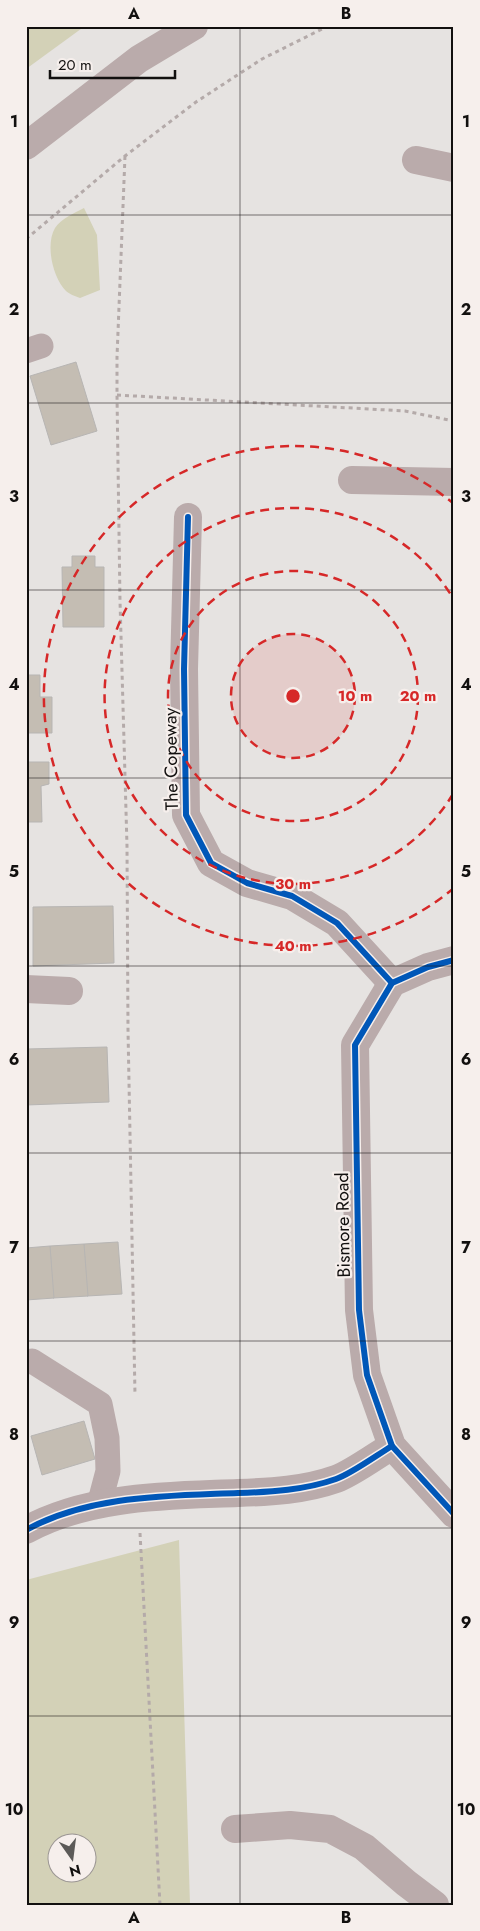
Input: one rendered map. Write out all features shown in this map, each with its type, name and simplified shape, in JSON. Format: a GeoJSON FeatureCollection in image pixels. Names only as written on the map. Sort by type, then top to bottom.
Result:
{"type":"FeatureCollection","features":[{"type":"Feature","properties":{"kind":"street"},"geometry":{"type":"LineString","coordinates":[[26,146],[139,59],[194,26]]}},
{"type":"Feature","properties":{"kind":"street"},"geometry":{"type":"LineString","coordinates":[[416,160],[454,168]]}},
{"type":"Feature","properties":{"kind":"street"},"geometry":{"type":"LineString","coordinates":[[352,480],[454,482]]}},
{"type":"Feature","properties":{"kind":"street","name":"The Copeway"},"geometry":{"type":"LineString","coordinates":[[188,517],[184,669],[186,815],[211,863],[247,883],[292,896],[337,923],[392,983]]}},
{"type":"Feature","properties":{"kind":"street"},"geometry":{"type":"LineString","coordinates":[[392,983],[428,966],[454,960]]}},
{"type":"Feature","properties":{"kind":"street","name":"Bismore Road"},"geometry":{"type":"LineString","coordinates":[[392,983],[355,1045],[359,1310],[367,1375],[392,1446],[454,1514]]}},
{"type":"Feature","properties":{"kind":"street"},"geometry":{"type":"LineString","coordinates":[[26,989],[69,991]]}},
{"type":"Feature","properties":{"kind":"street"},"geometry":{"type":"LineString","coordinates":[[26,1530],[46,1519],[99,1505],[138,1498],[288,1491],[338,1479],[392,1446]]}},
{"type":"Feature","properties":{"kind":"street"},"geometry":{"type":"LineString","coordinates":[[235,1829],[290,1825],[330,1829],[364,1847],[435,1905]]}},
{"type":"Feature","properties":{"kind":"lane"},"geometry":{"type":"LineString","coordinates":[[26,1362],[32,1361],[100,1404],[107,1438],[108,1471],[99,1505]]}},
{"type":"Feature","properties":{"kind":"path"},"geometry":{"type":"LineString","coordinates":[[26,239],[125,156],[196,102],[262,60],[328,26]]}},
{"type":"Feature","properties":{"kind":"path"},"geometry":{"type":"LineString","coordinates":[[125,156],[117,394],[120,601],[127,846],[128,1059],[135,1399]]}},
{"type":"Feature","properties":{"kind":"path"},"geometry":{"type":"LineString","coordinates":[[117,394],[405,411],[454,421]]}},
{"type":"Feature","properties":{"kind":"path"},"geometry":{"type":"LineString","coordinates":[[138,1498],[160,1905]]}},
{"type":"Feature","properties":{"kind":"shaded area"},"geometry":{"type":"Polygon","coordinates":[[[26,26],[85,26],[26,69],[26,26]]]}},
{"type":"Feature","properties":{"kind":"shaded area"},"geometry":{"type":"Polygon","coordinates":[[[84,208],[97,235],[100,290],[80,298],[66,291],[57,278],[52,261],[51,243],[55,228],[68,216],[84,208]]]}},
{"type":"Feature","properties":{"kind":"shaded area"},"geometry":{"type":"Polygon","coordinates":[[[179,1540],[190,1905],[26,1905],[26,1580],[179,1540]]]}},
{"type":"Feature","properties":{"kind":"building"},"geometry":{"type":"Polygon","coordinates":[[[76,362],[97,431],[51,445],[30,376],[76,362]]]}},
{"type":"Feature","properties":{"kind":"building"},"geometry":{"type":"Polygon","coordinates":[[[72,556],[95,556],[95,567],[104,567],[104,627],[63,627],[62,567],[72,567],[72,556]]]}},
{"type":"Feature","properties":{"kind":"building"},"geometry":{"type":"Polygon","coordinates":[[[26,675],[40,675],[40,697],[52,697],[52,733],[26,733],[26,675]]]}},
{"type":"Feature","properties":{"kind":"building"},"geometry":{"type":"Polygon","coordinates":[[[26,762],[49,762],[49,784],[41,786],[42,822],[26,822],[26,762]]]}},
{"type":"Feature","properties":{"kind":"building"},"geometry":{"type":"Polygon","coordinates":[[[113,906],[114,963],[33,966],[33,907],[113,906]]]}},
{"type":"Feature","properties":{"kind":"building"},"geometry":{"type":"Polygon","coordinates":[[[107,1047],[109,1102],[26,1105],[26,1049],[107,1047]]]}},
{"type":"Feature","properties":{"kind":"building"},"geometry":{"type":"Polygon","coordinates":[[[118,1242],[122,1294],[87,1296],[84,1244],[118,1242]]]}},
{"type":"Feature","properties":{"kind":"building"},"geometry":{"type":"Polygon","coordinates":[[[84,1244],[88,1296],[53,1298],[50,1246],[84,1244]]]}},
{"type":"Feature","properties":{"kind":"building"},"geometry":{"type":"Polygon","coordinates":[[[50,1246],[54,1298],[26,1300],[26,1248],[50,1246]]]}},
{"type":"Feature","properties":{"kind":"building"},"geometry":{"type":"Polygon","coordinates":[[[84,1421],[95,1459],[42,1475],[31,1436],[84,1421]]]}},
{"type":"Feature","properties":{"kind":"cycle path"},"geometry":{"type":"LineString","coordinates":[[188,517],[184,669],[186,815],[211,863],[247,883],[292,896],[337,923],[392,983]]}},
{"type":"Feature","properties":{"kind":"cycle path"},"geometry":{"type":"LineString","coordinates":[[454,960],[428,967],[392,983],[355,1045],[359,1310],[367,1375],[392,1446],[454,1514]]}},
{"type":"Feature","properties":{"kind":"cycle path"},"geometry":{"type":"LineString","coordinates":[[26,1530],[51,1518],[103,1504],[157,1497],[250,1493],[312,1486],[342,1477],[392,1446]]}}]}
